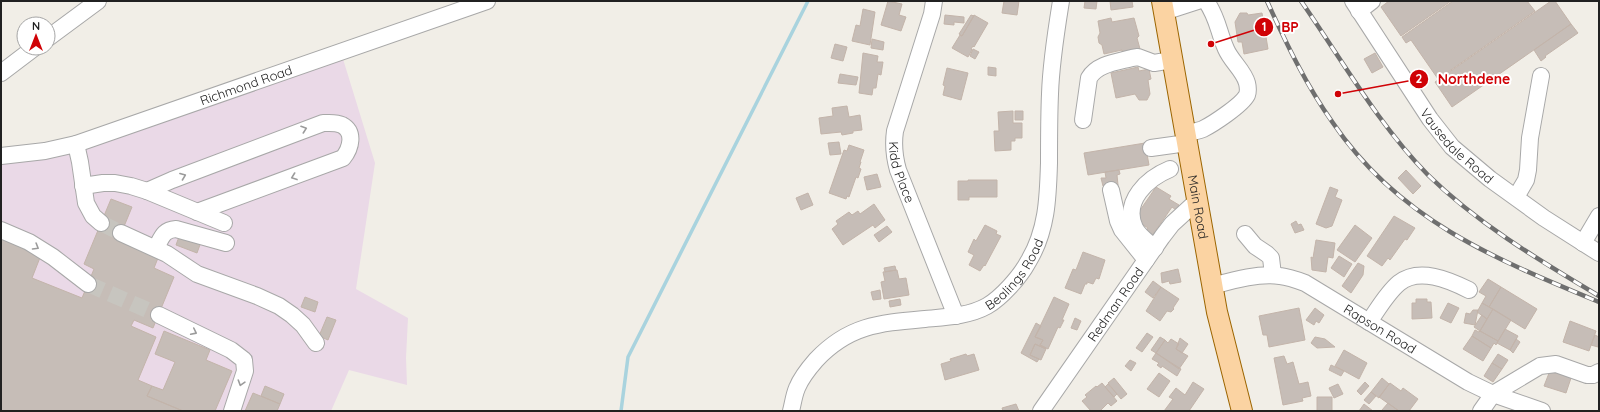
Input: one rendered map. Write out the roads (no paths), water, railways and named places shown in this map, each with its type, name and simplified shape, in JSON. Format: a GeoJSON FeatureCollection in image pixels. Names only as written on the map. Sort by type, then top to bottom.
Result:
{"type":"FeatureCollection","features":[{"type":"Feature","properties":{"kind":"main road","name":"Main Road"},"geometry":{"type":"LineString","coordinates":[[1163,6],[1196,202],[1212,286],[1223,337],[1242,411]]}},
{"type":"Feature","properties":{"kind":"street"},"geometry":{"type":"LineString","coordinates":[[56,32],[98,1]]}},
{"type":"Feature","properties":{"kind":"street","name":"Richmond Road"},"geometry":{"type":"LineString","coordinates":[[1,156],[45,151],[76,144],[487,1]]}},
{"type":"Feature","properties":{"kind":"street","name":"Kidd Place"},"geometry":{"type":"LineString","coordinates":[[934,1],[932,14],[895,131],[893,146],[894,158],[898,170],[956,316]]}},
{"type":"Feature","properties":{"kind":"street","name":"Bealings Road"},"geometry":{"type":"LineString","coordinates":[[791,411],[798,387],[810,367],[827,349],[846,335],[866,327],[891,322],[956,316],[986,306],[997,299],[1028,263],[1042,234],[1046,217],[1053,47],[1061,1]]}},
{"type":"Feature","properties":{"kind":"street"},"geometry":{"type":"LineString","coordinates":[[1163,6],[1198,1]]}},
{"type":"Feature","properties":{"kind":"street"},"geometry":{"type":"LineString","coordinates":[[1151,148],[1186,138],[1218,121],[1241,102],[1248,91],[1248,84],[1245,77],[1226,50],[1217,19],[1206,1]]}},
{"type":"Feature","properties":{"kind":"street","name":"Vausedale Road"},"geometry":{"type":"LineString","coordinates":[[1361,4],[1440,133],[1464,158],[1490,179],[1544,218],[1599,253]]}},
{"type":"Feature","properties":{"kind":"street"},"geometry":{"type":"LineString","coordinates":[[1,73],[23,56]]}},
{"type":"Feature","properties":{"kind":"street"},"geometry":{"type":"LineString","coordinates":[[1083,120],[1089,78],[1098,68],[1138,57],[1154,63],[1172,60]]}},
{"type":"Feature","properties":{"kind":"street"},"geometry":{"type":"LineString","coordinates":[[1516,197],[1526,180],[1530,138],[1541,76]]}},
{"type":"Feature","properties":{"kind":"street"},"geometry":{"type":"LineString","coordinates":[[147,191],[303,129],[323,123],[341,124],[347,129],[351,144],[349,151],[343,158],[198,212]]}},
{"type":"Feature","properties":{"kind":"street"},"geometry":{"type":"LineString","coordinates":[[76,144],[86,203],[93,216],[101,223]]}},
{"type":"Feature","properties":{"kind":"street"},"geometry":{"type":"LineString","coordinates":[[1150,254],[1136,228],[1132,218],[1132,210],[1136,197],[1142,188],[1150,180],[1170,169]]}},
{"type":"Feature","properties":{"kind":"street"},"geometry":{"type":"LineString","coordinates":[[83,186],[103,182],[115,182],[147,191],[224,223]]}},
{"type":"Feature","properties":{"kind":"street"},"geometry":{"type":"LineString","coordinates":[[1111,190],[1118,221],[1122,230],[1150,254]]}},
{"type":"Feature","properties":{"kind":"street","name":"Redman Road"},"geometry":{"type":"LineString","coordinates":[[1041,411],[1172,224],[1196,202]]}},
{"type":"Feature","properties":{"kind":"street"},"geometry":{"type":"LineString","coordinates":[[1583,243],[1599,216]]}},
{"type":"Feature","properties":{"kind":"street"},"geometry":{"type":"LineString","coordinates":[[156,248],[164,233],[169,230],[176,229],[226,243]]}},
{"type":"Feature","properties":{"kind":"street"},"geometry":{"type":"LineString","coordinates":[[1,230],[29,242],[53,257],[88,284]]}},
{"type":"Feature","properties":{"kind":"street"},"geometry":{"type":"LineString","coordinates":[[121,233],[156,248],[197,274],[257,296],[278,306],[292,315],[303,325],[316,343]]}},
{"type":"Feature","properties":{"kind":"street"},"geometry":{"type":"LineString","coordinates":[[1245,234],[1254,246],[1271,258],[1273,275]]}},
{"type":"Feature","properties":{"kind":"street","name":"Rapson Road"},"geometry":{"type":"LineString","coordinates":[[1212,286],[1246,278],[1273,275],[1282,276],[1305,283],[1468,382],[1493,394],[1542,411]]}},
{"type":"Feature","properties":{"kind":"street"},"geometry":{"type":"LineString","coordinates":[[1369,322],[1395,287],[1406,279],[1422,276],[1440,278],[1469,290]]}},
{"type":"Feature","properties":{"kind":"street"},"geometry":{"type":"LineString","coordinates":[[159,315],[231,350],[244,360],[245,371],[232,411]]}},
{"type":"Feature","properties":{"kind":"street"},"geometry":{"type":"LineString","coordinates":[[1481,411],[1493,394],[1530,371],[1548,364],[1565,366],[1588,375],[1593,375],[1599,372]]}},
{"type":"Feature","properties":{"kind":"waterway"},"geometry":{"type":"LineString","coordinates":[[621,411],[628,357],[808,1]]}},
{"type":"Feature","properties":{"kind":"tunnel"},"geometry":{"type":"LineString","coordinates":[[101,223],[121,233]]}},
{"type":"Feature","properties":{"kind":"tunnel"},"geometry":{"type":"LineString","coordinates":[[88,284],[159,315]]}},
{"type":"Feature","properties":{"kind":"railway"},"geometry":{"type":"LineString","coordinates":[[1267,1],[1297,64],[1323,109],[1359,157],[1388,186],[1419,211],[1452,233],[1523,270],[1599,302]]}},
{"type":"Feature","properties":{"kind":"railway"},"geometry":{"type":"LineString","coordinates":[[1301,1],[1361,91],[1393,135],[1428,175],[1467,210],[1488,225],[1532,255],[1599,296]]}},
{"type":"Feature","properties":{"kind":"place","name":"BP"},"geometry":{"type":"Point","coordinates":[1211,44]}},
{"type":"Feature","properties":{"kind":"place","name":"Northdene"},"geometry":{"type":"Point","coordinates":[1338,94]}}]}
